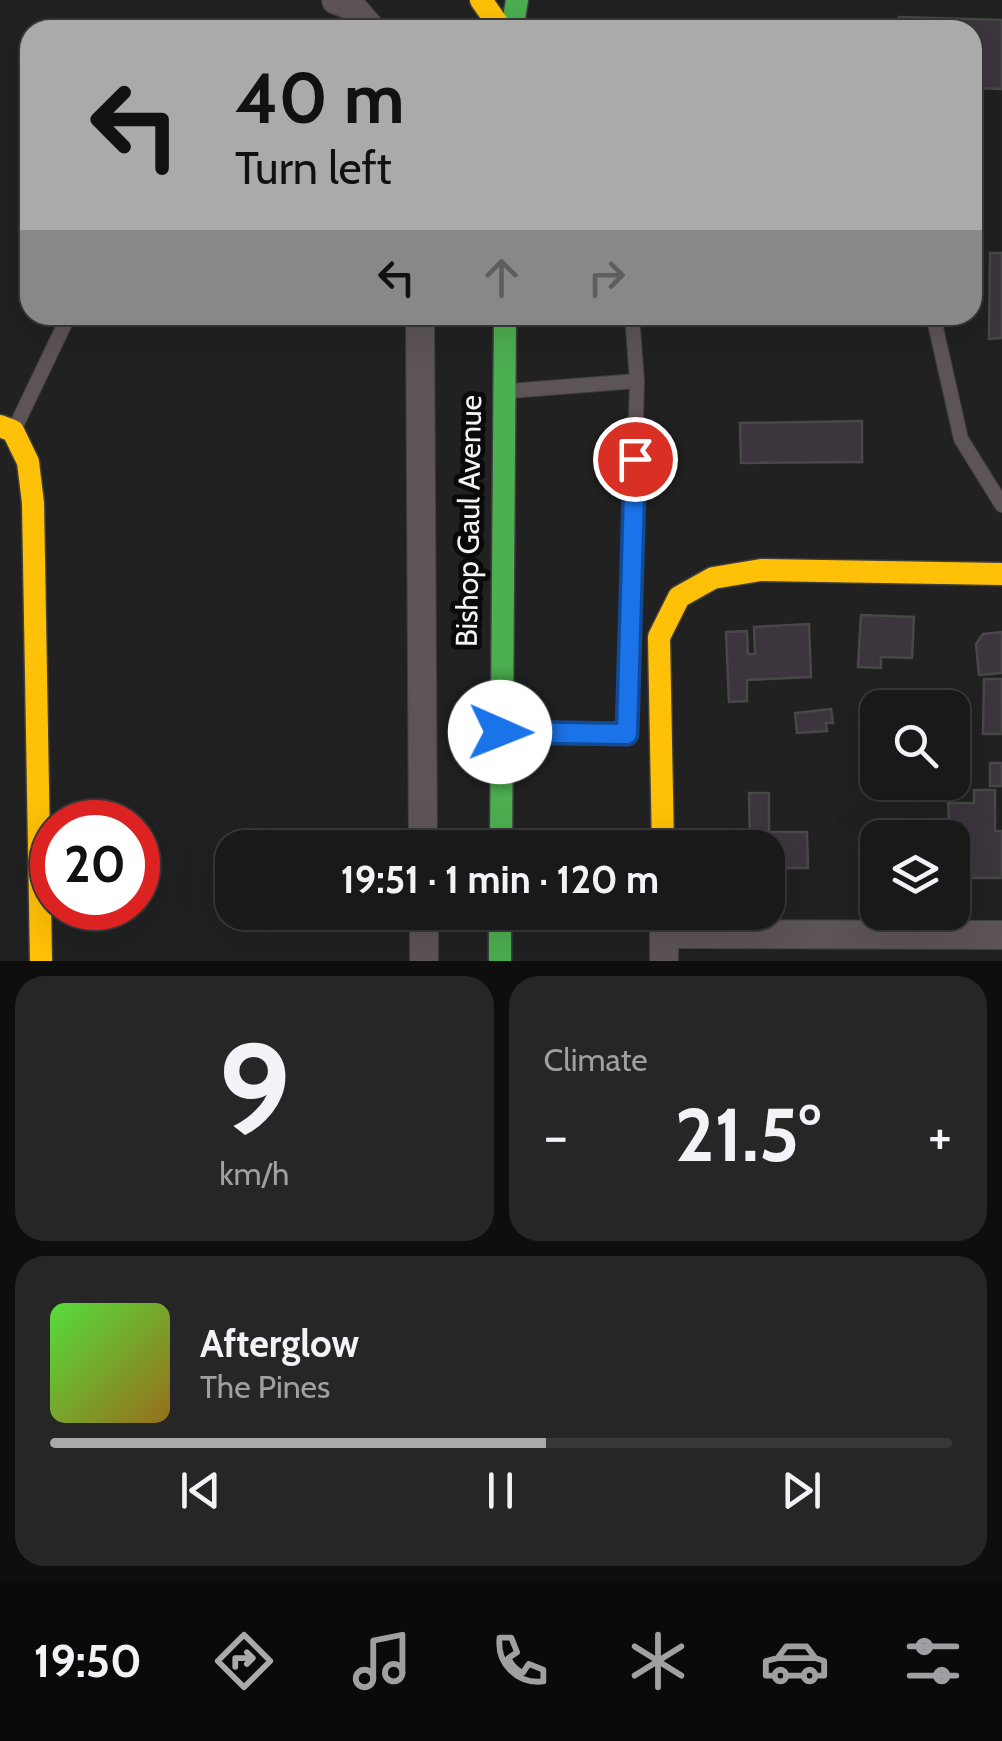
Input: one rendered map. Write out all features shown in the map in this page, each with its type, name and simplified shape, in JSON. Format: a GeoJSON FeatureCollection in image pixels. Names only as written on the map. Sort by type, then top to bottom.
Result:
{"type":"FeatureCollection","features":[{"type":"Feature","properties":{"kind":"main road","name":"Bishop Gaul Avenue"},"geometry":{"type":"LineString","coordinates":[[500,830],[504,325]]}},
{"type":"Feature","properties":{"kind":"main road"},"geometry":{"type":"LineString","coordinates":[[7,428],[28,462],[34,503],[40,961]]}},
{"type":"Feature","properties":{"kind":"main road"},"geometry":{"type":"LineString","coordinates":[[663,830],[659,637],[679,598],[713,578],[761,570],[1002,574]]}},
{"type":"Feature","properties":{"kind":"main road"},"geometry":{"type":"LineString","coordinates":[[500,930],[500,961]]}},
{"type":"Feature","properties":{"kind":"street"},"geometry":{"type":"LineString","coordinates":[[336,0],[350,4],[364,20]]}},
{"type":"Feature","properties":{"kind":"street","name":"Bishop Gaul Avenue"},"geometry":{"type":"LineString","coordinates":[[420,325],[424,830]]}},
{"type":"Feature","properties":{"kind":"street"},"geometry":{"type":"LineString","coordinates":[[424,930],[424,961]]}},
{"type":"Feature","properties":{"kind":"street"},"geometry":{"type":"LineString","coordinates":[[665,936],[1002,935]]}},
{"type":"Feature","properties":{"kind":"lane"},"geometry":{"type":"LineString","coordinates":[[7,428],[64,325]]}},
{"type":"Feature","properties":{"kind":"lane"},"geometry":{"type":"LineString","coordinates":[[500,732],[627,734],[637,381],[633,325]]}},
{"type":"Feature","properties":{"kind":"lane"},"geometry":{"type":"LineString","coordinates":[[935,325],[961,439],[1002,504]]}},
{"type":"Feature","properties":{"kind":"lane"},"geometry":{"type":"LineString","coordinates":[[503,392],[637,381]]}},
{"type":"Feature","properties":{"kind":"building"},"geometry":{"type":"Polygon","coordinates":[[[899,17],[1002,20],[1002,89],[982,88],[982,20],[899,17]]]}},
{"type":"Feature","properties":{"kind":"building"},"geometry":{"type":"Polygon","coordinates":[[[990,253],[1002,253],[1002,338],[989,339],[990,253]]]}},
{"type":"Feature","properties":{"kind":"building"},"geometry":{"type":"Polygon","coordinates":[[[862,421],[862,462],[741,463],[740,423],[862,421]]]}},
{"type":"Feature","properties":{"kind":"building"},"geometry":{"type":"Polygon","coordinates":[[[861,615],[914,617],[912,658],[881,657],[881,668],[858,667],[861,615]]]}},
{"type":"Feature","properties":{"kind":"building"},"geometry":{"type":"Polygon","coordinates":[[[809,624],[811,677],[747,680],[747,701],[729,702],[726,632],[747,631],[748,654],[755,654],[754,627],[809,624]]]}},
{"type":"Feature","properties":{"kind":"building"},"geometry":{"type":"Polygon","coordinates":[[[1002,632],[1002,673],[979,675],[976,644],[983,634],[1002,632]]]}},
{"type":"Feature","properties":{"kind":"building"},"geometry":{"type":"Polygon","coordinates":[[[984,679],[1002,679],[1002,734],[983,734],[984,679]]]}},
{"type":"Feature","properties":{"kind":"building"},"geometry":{"type":"Polygon","coordinates":[[[831,709],[833,723],[826,723],[827,731],[797,733],[795,713],[831,709]]]}},
{"type":"Feature","properties":{"kind":"building"},"geometry":{"type":"Polygon","coordinates":[[[990,763],[1002,763],[1002,786],[990,786],[990,763]]]}},
{"type":"Feature","properties":{"kind":"building"},"geometry":{"type":"Polygon","coordinates":[[[974,790],[995,790],[995,831],[1002,831],[1002,878],[970,878],[970,820],[949,820],[948,803],[974,803],[974,790]]]}},
{"type":"Feature","properties":{"kind":"building"},"geometry":{"type":"Polygon","coordinates":[[[749,793],[769,793],[769,830],[750,830],[749,793]]]}},
{"type":"Feature","properties":{"kind":"building"},"geometry":{"type":"Polygon","coordinates":[[[785,832],[807,832],[808,868],[785,868],[785,832]]]}},
{"type":"Feature","properties":{"kind":"traffic: fast"},"geometry":{"type":"LineString","coordinates":[[514,20],[517,0]]}},
{"type":"Feature","properties":{"kind":"traffic: fast"},"geometry":{"type":"LineString","coordinates":[[501,830],[505,325]]}},
{"type":"Feature","properties":{"kind":"traffic: fast"},"geometry":{"type":"LineString","coordinates":[[500,930],[500,961]]}},
{"type":"Feature","properties":{"kind":"traffic: slow"},"geometry":{"type":"LineString","coordinates":[[481,0],[495,20]]}},
{"type":"Feature","properties":{"kind":"traffic: slow"},"geometry":{"type":"LineString","coordinates":[[0,426],[13,431],[28,462],[33,503],[41,961]]}},
{"type":"Feature","properties":{"kind":"traffic: slow"},"geometry":{"type":"LineString","coordinates":[[663,830],[659,637],[679,597],[713,578],[761,570],[1002,574]]}},
{"type":"Feature","properties":{"kind":"route"},"geometry":{"type":"LineString","coordinates":[[500,732],[627,734],[635,459]]}}]}
